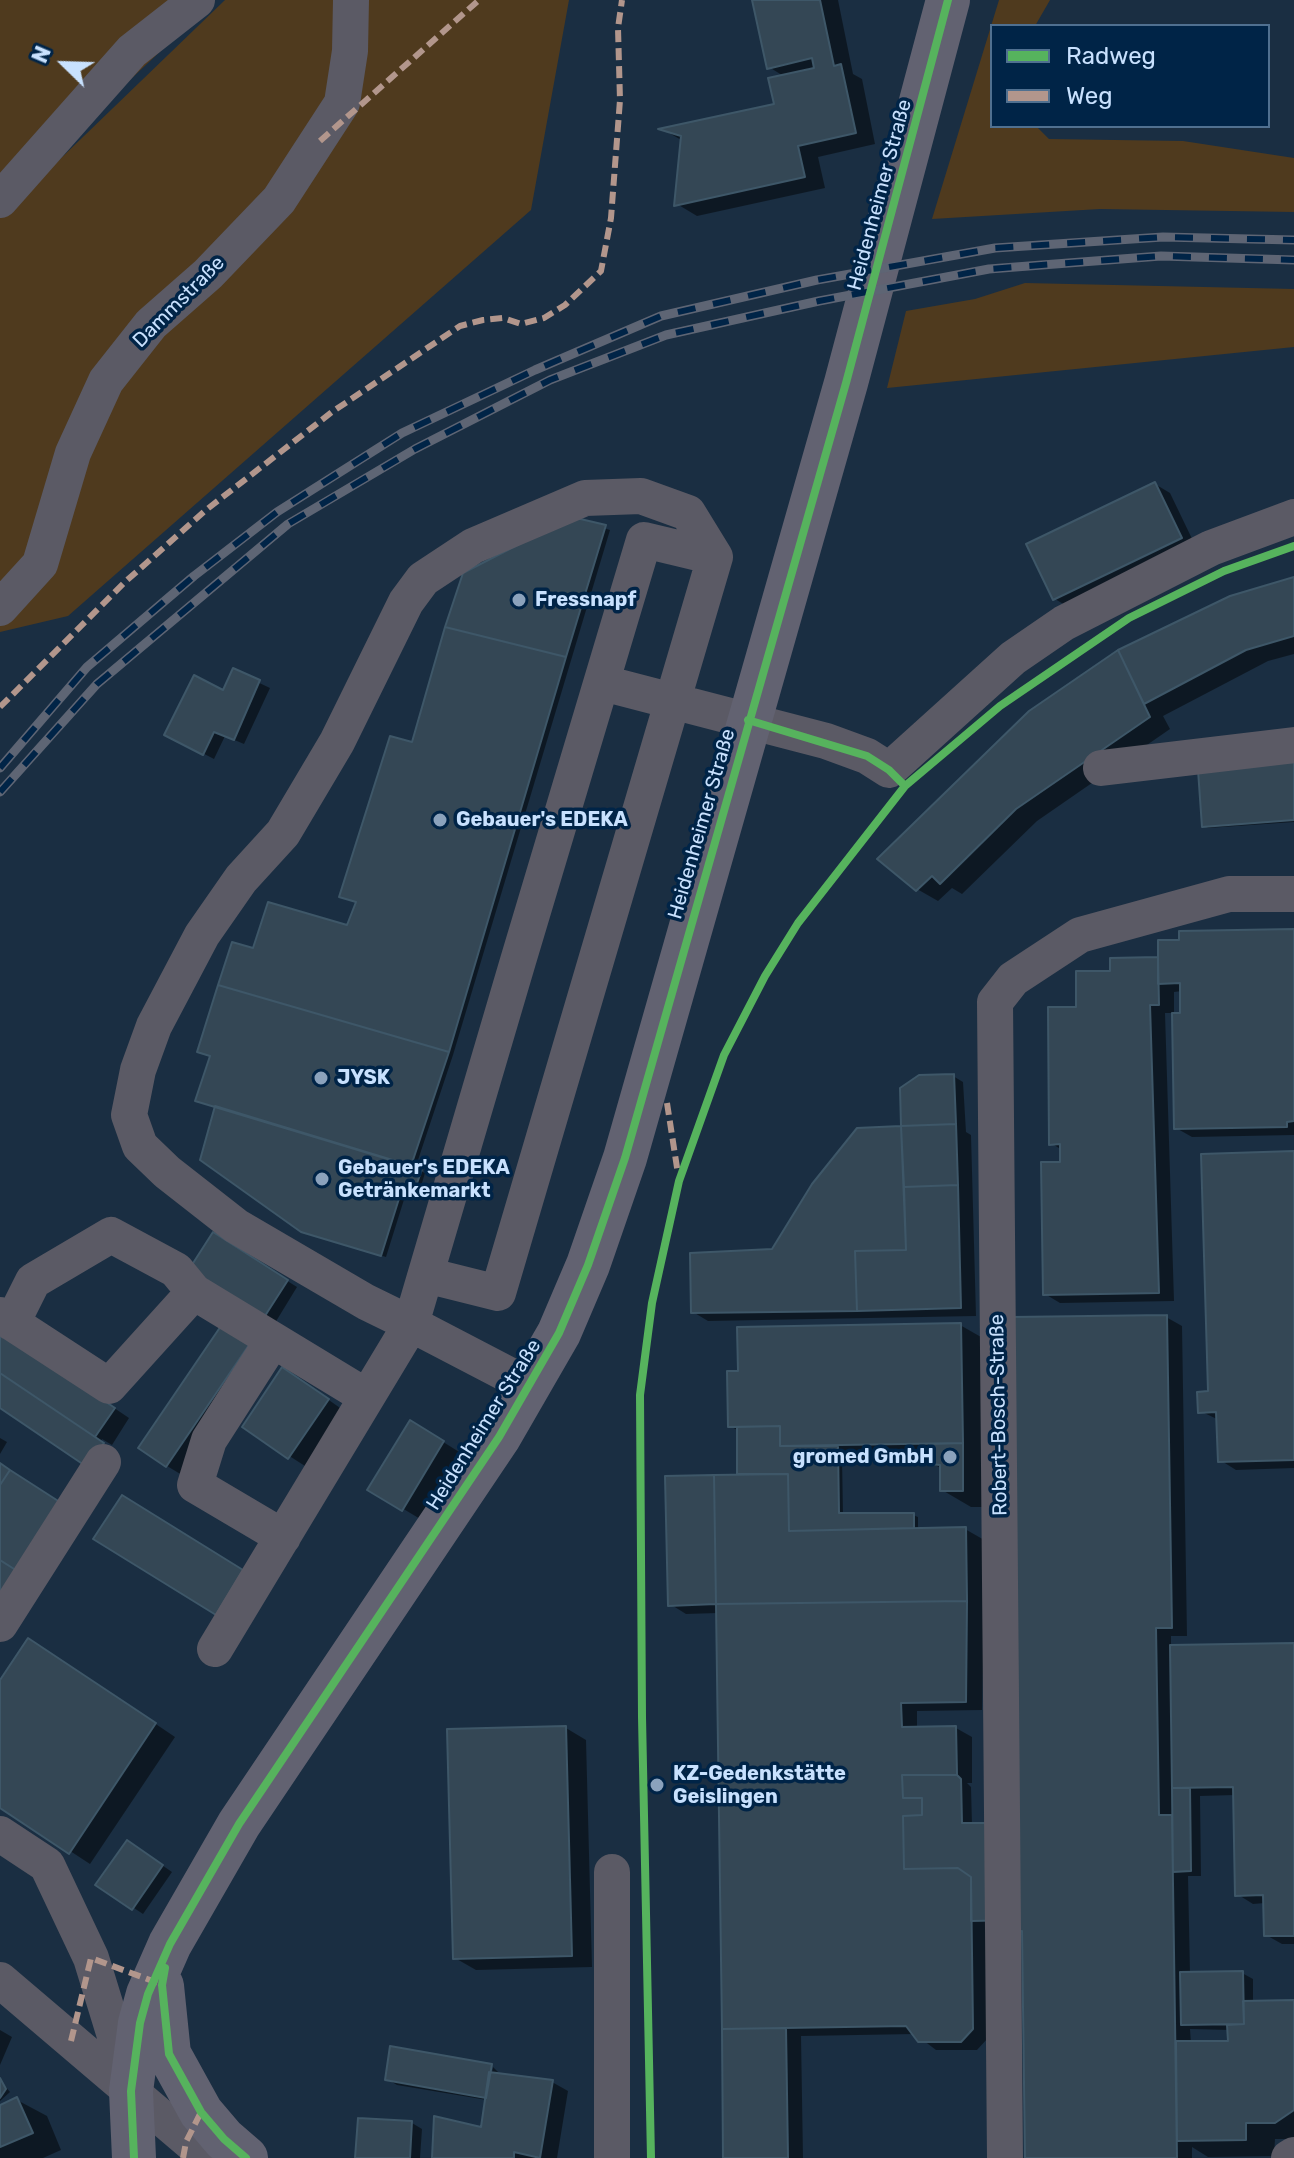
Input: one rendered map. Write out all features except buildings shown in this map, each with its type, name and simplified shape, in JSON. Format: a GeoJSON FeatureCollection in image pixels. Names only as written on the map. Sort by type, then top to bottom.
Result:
{"type":"FeatureCollection","features":[{"type":"Feature","properties":{"kind":"main road","name":"Heidenheimer Straße"},"geometry":{"type":"LineString","coordinates":[[134,2158],[131,2091],[140,2023],[148,1994],[239,1824],[530,1386],[559,1333],[588,1265],[625,1158],[846,383],[948,0]]}},
{"type":"Feature","properties":{"kind":"main road"},"geometry":{"type":"LineString","coordinates":[[166,1964],[169,2054],[201,2112],[224,2139],[246,2158]]}},
{"type":"Feature","properties":{"kind":"street"},"geometry":{"type":"LineString","coordinates":[[0,200],[132,51],[197,0]]}},
{"type":"Feature","properties":{"kind":"street","name":"Dammstraße"},"geometry":{"type":"LineString","coordinates":[[0,608],[40,564],[73,453],[106,381],[151,324],[208,274],[279,200],[342,103],[350,51],[351,0]]}},
{"type":"Feature","properties":{"kind":"street"},"geometry":{"type":"LineString","coordinates":[[426,1275],[498,1293],[676,700],[715,557],[688,513],[641,496],[585,498],[473,546],[423,579],[406,602],[337,742],[283,833],[241,879],[202,935],[154,1026],[138,1070],[129,1115],[140,1146],[177,1181],[236,1226],[366,1302],[530,1386]]}},
{"type":"Feature","properties":{"kind":"street","name":"Heidenheimer Straße"},"geometry":{"type":"LineString","coordinates":[[748,720],[826,741],[867,756],[889,770],[1013,658],[1064,623],[1211,548],[1294,517]]}},
{"type":"Feature","properties":{"kind":"street"},"geometry":{"type":"LineString","coordinates":[[215,1649],[411,1324],[644,540],[715,557]]}},
{"type":"Feature","properties":{"kind":"street"},"geometry":{"type":"LineString","coordinates":[[603,683],[748,720]]}},
{"type":"Feature","properties":{"kind":"street"},"geometry":{"type":"LineString","coordinates":[[1101,768],[1294,745]]}},
{"type":"Feature","properties":{"kind":"street","name":"Robert-Bosch-Straße"},"geometry":{"type":"LineString","coordinates":[[1005,2158],[995,1002],[1013,979],[1080,935],[1229,894],[1294,894]]}},
{"type":"Feature","properties":{"kind":"street"},"geometry":{"type":"LineString","coordinates":[[194,1292],[109,1386],[6,1319],[33,1281],[111,1235],[176,1270],[194,1292],[367,1397]]}},
{"type":"Feature","properties":{"kind":"street"},"geometry":{"type":"LineString","coordinates":[[273,1340],[209,1440],[195,1485],[283,1537]]}},
{"type":"Feature","properties":{"kind":"street"},"geometry":{"type":"LineString","coordinates":[[0,1624],[103,1462]]}},
{"type":"Feature","properties":{"kind":"street"},"geometry":{"type":"LineString","coordinates":[[0,1834],[47,1865],[91,1958],[131,2091]]}},
{"type":"Feature","properties":{"kind":"street"},"geometry":{"type":"LineString","coordinates":[[612,1872],[612,2158]]}},
{"type":"Feature","properties":{"kind":"street"},"geometry":{"type":"LineString","coordinates":[[0,1980],[209,2158]]}},
{"type":"Feature","properties":{"kind":"shaded area"},"geometry":{"type":"Polygon","coordinates":[[[0,0],[215,0],[0,202],[0,0]]]}},
{"type":"Feature","properties":{"kind":"shaded area"},"geometry":{"type":"Polygon","coordinates":[[[225,0],[569,0],[531,210],[68,616],[0,632],[0,217],[225,0]]]}},
{"type":"Feature","properties":{"kind":"shaded area"},"geometry":{"type":"Polygon","coordinates":[[[999,0],[1050,0],[1036,24],[992,24],[999,0]]]}},
{"type":"Feature","properties":{"kind":"shaded area"},"geometry":{"type":"Polygon","coordinates":[[[990,29],[990,128],[1038,128],[1049,139],[1183,141],[1294,158],[1294,212],[1100,209],[932,219],[990,29]]]}},
{"type":"Feature","properties":{"kind":"shaded area"},"geometry":{"type":"Polygon","coordinates":[[[1025,283],[1294,289],[1294,347],[887,388],[906,311],[975,299],[1025,283]]]}},
{"type":"Feature","properties":{"kind":"railway"},"geometry":{"type":"LineString","coordinates":[[0,768],[87,667],[194,576],[277,512],[402,433],[535,370],[661,316],[817,280],[995,248],[1163,237],[1294,240]]}},
{"type":"Feature","properties":{"kind":"railway"},"geometry":{"type":"LineString","coordinates":[[0,792],[97,684],[288,524],[415,449],[550,380],[666,335],[819,301],[989,269],[1161,256],[1294,260]]}},
{"type":"Feature","properties":{"kind":"marked path"},"geometry":{"type":"LineString","coordinates":[[320,141],[479,0]]}},
{"type":"Feature","properties":{"kind":"marked path"},"geometry":{"type":"LineString","coordinates":[[0,707],[125,582],[206,510],[332,412],[460,326],[503,318],[521,324],[544,318],[565,305],[601,271],[611,218],[620,100],[618,28],[622,0]]}},
{"type":"Feature","properties":{"kind":"marked path"},"geometry":{"type":"LineString","coordinates":[[667,1103],[678,1174]]}},
{"type":"Feature","properties":{"kind":"marked path"},"geometry":{"type":"LineString","coordinates":[[71,2041],[91,1958],[158,1983]]}},
{"type":"Feature","properties":{"kind":"marked path"},"geometry":{"type":"LineString","coordinates":[[183,2158],[186,2142],[201,2112]]}},
{"type":"Feature","properties":{"kind":"cycle path"},"geometry":{"type":"LineString","coordinates":[[134,2158],[131,2091],[140,2023],[148,1994],[170,1944],[239,1824],[499,1437],[559,1333],[588,1265],[625,1158],[846,383],[948,0]]}},
{"type":"Feature","properties":{"kind":"cycle path"},"geometry":{"type":"LineString","coordinates":[[651,2158],[642,1717],[640,1395],[652,1303],[679,1181],[724,1055],[765,976],[798,923],[905,786],[1000,706],[1129,618],[1224,571],[1294,546]]}},
{"type":"Feature","properties":{"kind":"cycle path"},"geometry":{"type":"LineString","coordinates":[[748,720],[867,756],[889,770],[905,786]]}},
{"type":"Feature","properties":{"kind":"cycle path"},"geometry":{"type":"LineString","coordinates":[[165,1968],[162,1985],[169,2054],[201,2112],[224,2139],[246,2158]]}},
{"type":"Feature","properties":{"kind":"place","name":"Fressnapf"},"geometry":{"type":"Point","coordinates":[519,600]}},
{"type":"Feature","properties":{"kind":"place","name":"Gebauer's EDEKA"},"geometry":{"type":"Point","coordinates":[440,820]}},
{"type":"Feature","properties":{"kind":"place","name":"JYSK"},"geometry":{"type":"Point","coordinates":[321,1078]}},
{"type":"Feature","properties":{"kind":"place","name":"Gebauer's EDEKA Getränkemarkt"},"geometry":{"type":"Point","coordinates":[322,1179]}},
{"type":"Feature","properties":{"kind":"place","name":"gromed GmbH"},"geometry":{"type":"Point","coordinates":[950,1457]}},
{"type":"Feature","properties":{"kind":"place","name":"KZ-Gedenkstätte Geislingen"},"geometry":{"type":"Point","coordinates":[657,1785]}}]}
